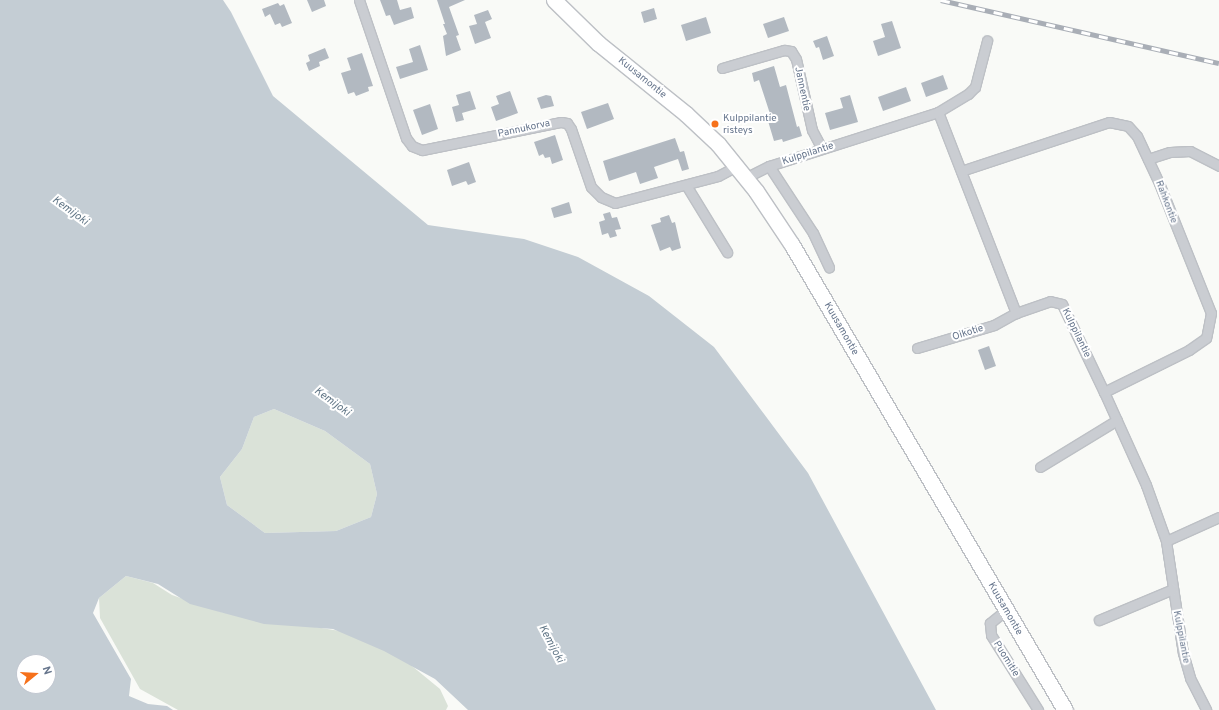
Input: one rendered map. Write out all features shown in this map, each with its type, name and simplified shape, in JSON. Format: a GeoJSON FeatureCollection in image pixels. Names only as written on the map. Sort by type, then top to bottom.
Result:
{"type":"FeatureCollection","features":[{"type":"Feature","properties":{"kind":"main road","name":"Kuusamontie"},"geometry":{"type":"LineString","coordinates":[[554,0],[598,43],[686,114],[742,172],[792,245],[1065,710]]}},
{"type":"Feature","properties":{"kind":"street","name":"Pannukorva"},"geometry":{"type":"LineString","coordinates":[[359,0],[406,138],[412,146],[422,150],[561,122],[567,123],[571,129],[591,187],[601,197],[615,203],[718,176],[742,172]]}},
{"type":"Feature","properties":{"kind":"street","name":"Kulppilantie"},"geometry":{"type":"LineString","coordinates":[[742,172],[769,166],[938,112],[968,94],[975,87],[987,41]]}},
{"type":"Feature","properties":{"kind":"street","name":"Jannentie"},"geometry":{"type":"LineString","coordinates":[[722,68],[784,50],[791,51],[796,59],[812,130],[822,149]]}},
{"type":"Feature","properties":{"kind":"street"},"geometry":{"type":"LineString","coordinates":[[938,112],[1016,313]]}},
{"type":"Feature","properties":{"kind":"street","name":"Rahkontie"},"geometry":{"type":"LineString","coordinates":[[961,171],[1109,122],[1128,126],[1137,136],[1148,159],[1211,313],[1206,338],[1189,350],[1104,392]]}},
{"type":"Feature","properties":{"kind":"street"},"geometry":{"type":"LineString","coordinates":[[1148,159],[1170,152],[1190,151],[1219,166]]}},
{"type":"Feature","properties":{"kind":"street"},"geometry":{"type":"LineString","coordinates":[[769,166],[816,238],[829,267]]}},
{"type":"Feature","properties":{"kind":"street"},"geometry":{"type":"LineString","coordinates":[[686,185],[727,252]]}},
{"type":"Feature","properties":{"kind":"street","name":"Kulppilantie"},"geometry":{"type":"LineString","coordinates":[[1016,313],[1050,301],[1062,304],[1146,485],[1166,541],[1173,589],[1190,678],[1206,710]]}},
{"type":"Feature","properties":{"kind":"street","name":"Oikotie"},"geometry":{"type":"LineString","coordinates":[[917,348],[994,325],[1016,313]]}},
{"type":"Feature","properties":{"kind":"street"},"geometry":{"type":"LineString","coordinates":[[1040,467],[1117,420]]}},
{"type":"Feature","properties":{"kind":"street"},"geometry":{"type":"LineString","coordinates":[[1166,541],[1219,517]]}},
{"type":"Feature","properties":{"kind":"street"},"geometry":{"type":"LineString","coordinates":[[1099,620],[1173,589]]}},
{"type":"Feature","properties":{"kind":"street","name":"Puomitie"},"geometry":{"type":"LineString","coordinates":[[1006,610],[990,623],[991,635],[1038,710]]}},
{"type":"Feature","properties":{"kind":"shaded area"},"geometry":{"type":"Polygon","coordinates":[[[274,409],[325,431],[370,464],[377,494],[371,517],[336,531],[265,533],[227,505],[220,477],[242,449],[254,417],[274,409]]]}},
{"type":"Feature","properties":{"kind":"shaded area"},"geometry":{"type":"Polygon","coordinates":[[[126,576],[153,583],[172,595],[221,612],[365,635],[384,643],[440,689],[448,706],[446,710],[178,710],[140,689],[100,618],[99,598],[126,576]]]}},
{"type":"Feature","properties":{"kind":"water","name":"Kemijoki"},"geometry":{"type":"Polygon","coordinates":[[[0,0],[223,0],[231,12],[273,96],[428,225],[524,239],[578,257],[649,296],[714,347],[808,473],[936,710],[468,710],[435,679],[384,651],[333,629],[264,624],[190,604],[158,584],[126,576],[99,598],[93,613],[131,679],[129,696],[148,704],[167,706],[173,710],[0,710],[0,0]],[[274,409],[254,417],[242,449],[220,477],[227,505],[265,533],[336,531],[371,517],[377,494],[370,464],[325,431],[274,409]]]}},
{"type":"Feature","properties":{"kind":"building"},"geometry":{"type":"Polygon","coordinates":[[[307,0],[324,0],[326,6],[312,12],[307,0]]]}},
{"type":"Feature","properties":{"kind":"building"},"geometry":{"type":"Polygon","coordinates":[[[380,0],[397,0],[400,10],[411,7],[414,18],[394,25],[390,15],[386,16],[380,0]]]}},
{"type":"Feature","properties":{"kind":"building"},"geometry":{"type":"Polygon","coordinates":[[[437,0],[465,0],[449,7],[459,35],[456,36],[461,50],[446,56],[443,36],[447,34],[437,0]]]}},
{"type":"Feature","properties":{"kind":"building"},"geometry":{"type":"Polygon","coordinates":[[[278,3],[280,6],[284,4],[292,23],[282,27],[280,23],[275,25],[270,14],[265,17],[262,9],[278,3]]]}},
{"type":"Feature","properties":{"kind":"building"},"geometry":{"type":"Polygon","coordinates":[[[654,8],[657,19],[644,23],[641,12],[654,8]]]}},
{"type":"Feature","properties":{"kind":"building"},"geometry":{"type":"Polygon","coordinates":[[[488,10],[492,19],[485,22],[491,38],[475,44],[469,26],[477,24],[474,15],[488,10]]]}},
{"type":"Feature","properties":{"kind":"building"},"geometry":{"type":"Polygon","coordinates":[[[706,17],[711,33],[686,41],[681,25],[706,17]]]}},
{"type":"Feature","properties":{"kind":"building"},"geometry":{"type":"Polygon","coordinates":[[[784,17],[789,31],[768,38],[763,24],[784,17]]]}},
{"type":"Feature","properties":{"kind":"building"},"geometry":{"type":"Polygon","coordinates":[[[892,21],[901,48],[878,56],[873,41],[885,37],[881,24],[892,21]]]}},
{"type":"Feature","properties":{"kind":"building"},"geometry":{"type":"Polygon","coordinates":[[[827,36],[834,56],[823,60],[819,47],[816,48],[813,41],[827,36]]]}},
{"type":"Feature","properties":{"kind":"building"},"geometry":{"type":"Polygon","coordinates":[[[420,45],[428,70],[400,79],[396,67],[413,62],[409,49],[420,45]]]}},
{"type":"Feature","properties":{"kind":"building"},"geometry":{"type":"Polygon","coordinates":[[[325,48],[329,58],[319,62],[320,66],[309,71],[306,63],[310,61],[308,55],[325,48]]]}},
{"type":"Feature","properties":{"kind":"building"},"geometry":{"type":"Polygon","coordinates":[[[362,53],[373,86],[368,87],[369,91],[356,96],[354,92],[348,94],[341,73],[351,70],[347,58],[362,53]]]}},
{"type":"Feature","properties":{"kind":"building"},"geometry":{"type":"Polygon","coordinates":[[[774,66],[780,87],[786,85],[797,127],[799,126],[802,136],[783,142],[782,139],[774,141],[768,121],[772,120],[759,80],[754,82],[752,73],[774,66]]]}},
{"type":"Feature","properties":{"kind":"building"},"geometry":{"type":"Polygon","coordinates":[[[943,75],[948,89],[926,97],[921,83],[943,75]]]}},
{"type":"Feature","properties":{"kind":"building"},"geometry":{"type":"Polygon","coordinates":[[[906,87],[911,101],[883,111],[878,97],[906,87]]]}},
{"type":"Feature","properties":{"kind":"building"},"geometry":{"type":"Polygon","coordinates":[[[470,91],[476,109],[462,113],[464,120],[456,122],[452,107],[459,105],[456,95],[470,91]]]}},
{"type":"Feature","properties":{"kind":"building"},"geometry":{"type":"Polygon","coordinates":[[[510,91],[518,113],[496,121],[491,107],[499,104],[496,96],[510,91]]]}},
{"type":"Feature","properties":{"kind":"building"},"geometry":{"type":"Polygon","coordinates":[[[546,95],[551,96],[554,106],[541,109],[537,98],[546,95]]]}},
{"type":"Feature","properties":{"kind":"building"},"geometry":{"type":"Polygon","coordinates":[[[850,95],[858,122],[830,130],[825,113],[843,108],[840,98],[850,95]]]}},
{"type":"Feature","properties":{"kind":"building"},"geometry":{"type":"Polygon","coordinates":[[[608,103],[614,119],[587,129],[581,112],[608,103]]]}},
{"type":"Feature","properties":{"kind":"building"},"geometry":{"type":"Polygon","coordinates":[[[430,104],[438,129],[422,135],[413,110],[430,104]]]}},
{"type":"Feature","properties":{"kind":"building"},"geometry":{"type":"Polygon","coordinates":[[[555,135],[563,160],[552,164],[550,157],[545,158],[543,154],[539,156],[534,142],[555,135]]]}},
{"type":"Feature","properties":{"kind":"building"},"geometry":{"type":"Polygon","coordinates":[[[675,138],[680,152],[684,151],[689,169],[682,171],[678,159],[654,167],[658,178],[640,184],[636,172],[609,181],[603,161],[675,138]]]}},
{"type":"Feature","properties":{"kind":"building"},"geometry":{"type":"Polygon","coordinates":[[[469,162],[476,182],[468,185],[466,181],[452,186],[447,170],[469,162]]]}},
{"type":"Feature","properties":{"kind":"building"},"geometry":{"type":"Polygon","coordinates":[[[569,202],[572,213],[554,218],[551,208],[569,202]]]}},
{"type":"Feature","properties":{"kind":"building"},"geometry":{"type":"Polygon","coordinates":[[[610,212],[612,218],[617,217],[621,229],[615,230],[617,236],[610,238],[608,233],[602,235],[599,222],[605,220],[603,214],[610,212]]]}},
{"type":"Feature","properties":{"kind":"building"},"geometry":{"type":"Polygon","coordinates":[[[669,215],[672,223],[675,222],[681,248],[672,251],[670,247],[660,251],[651,225],[661,222],[660,218],[669,215]]]}},
{"type":"Feature","properties":{"kind":"building"},"geometry":{"type":"Polygon","coordinates":[[[989,346],[996,366],[985,370],[978,350],[989,346]]]}},
{"type":"Feature","properties":{"kind":"railway"},"geometry":{"type":"LineString","coordinates":[[941,0],[1219,63]]}},
{"type":"Feature","properties":{"kind":"place","name":"Kulppilantie risteys"},"geometry":{"type":"Point","coordinates":[715,124]}}]}
